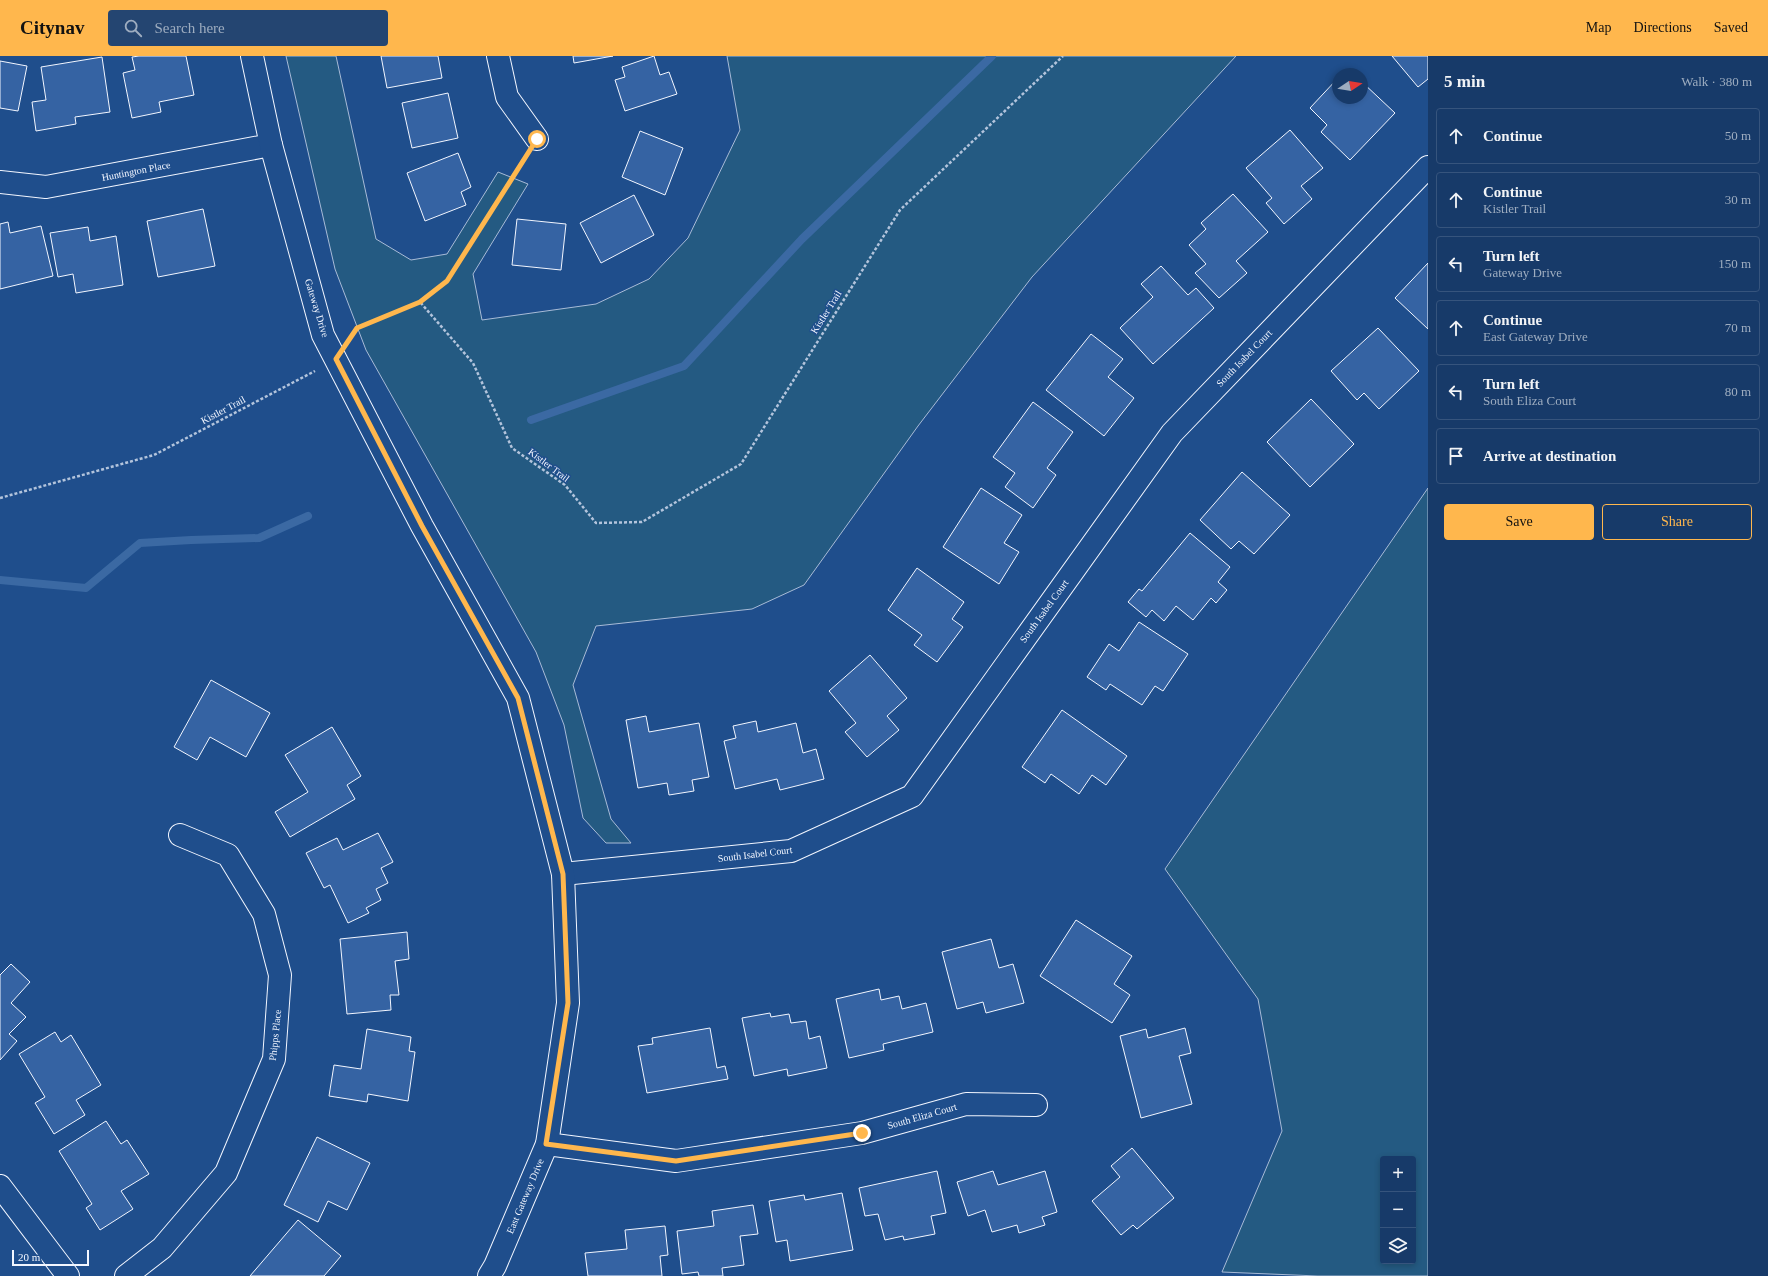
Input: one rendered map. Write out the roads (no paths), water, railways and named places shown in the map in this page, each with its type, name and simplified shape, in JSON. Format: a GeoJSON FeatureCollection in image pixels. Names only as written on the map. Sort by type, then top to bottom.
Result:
{"type":"FeatureCollection","features":[{"type":"Feature","properties":{"kind":"street","name":"Gateway Drive"},"geometry":{"type":"LineString","coordinates":[[252,56],[271,145],[323,335],[422,526],[518,698],[563,874]]}},
{"type":"Feature","properties":{"kind":"street"},"geometry":{"type":"LineString","coordinates":[[498,56],[507,97],[537,139]]}},
{"type":"Feature","properties":{"kind":"street","name":"Huntington Place"},"geometry":{"type":"LineString","coordinates":[[0,182],[46,187],[271,145]]}},
{"type":"Feature","properties":{"kind":"street","name":"South Isabel Court"},"geometry":{"type":"LineString","coordinates":[[563,874],[791,851],[912,796],[1172,433],[1428,167]]}},
{"type":"Feature","properties":{"kind":"street","name":"Phipps Place"},"geometry":{"type":"LineString","coordinates":[[126,1276],[162,1248],[226,1173],[274,1059],[280,976],[264,914],[228,855],[180,835]]}},
{"type":"Feature","properties":{"kind":"street","name":"East Gateway Drive"},"geometry":{"type":"LineString","coordinates":[[490,1276],[546,1144],[568,1003],[563,874]]}},
{"type":"Feature","properties":{"kind":"street","name":"South Eliza Court"},"geometry":{"type":"LineString","coordinates":[[546,1144],[676,1161],[862,1133],[966,1104],[1036,1105]]}},
{"type":"Feature","properties":{"kind":"street"},"geometry":{"type":"LineString","coordinates":[[0,1186],[68,1276]]}},
{"type":"Feature","properties":{"kind":"waterway"},"geometry":{"type":"LineString","coordinates":[[531,420],[684,366],[802,239],[992,56]]}},
{"type":"Feature","properties":{"kind":"waterway"},"geometry":{"type":"LineString","coordinates":[[0,580],[86,588],[140,543],[259,538],[308,516]]}}]}
